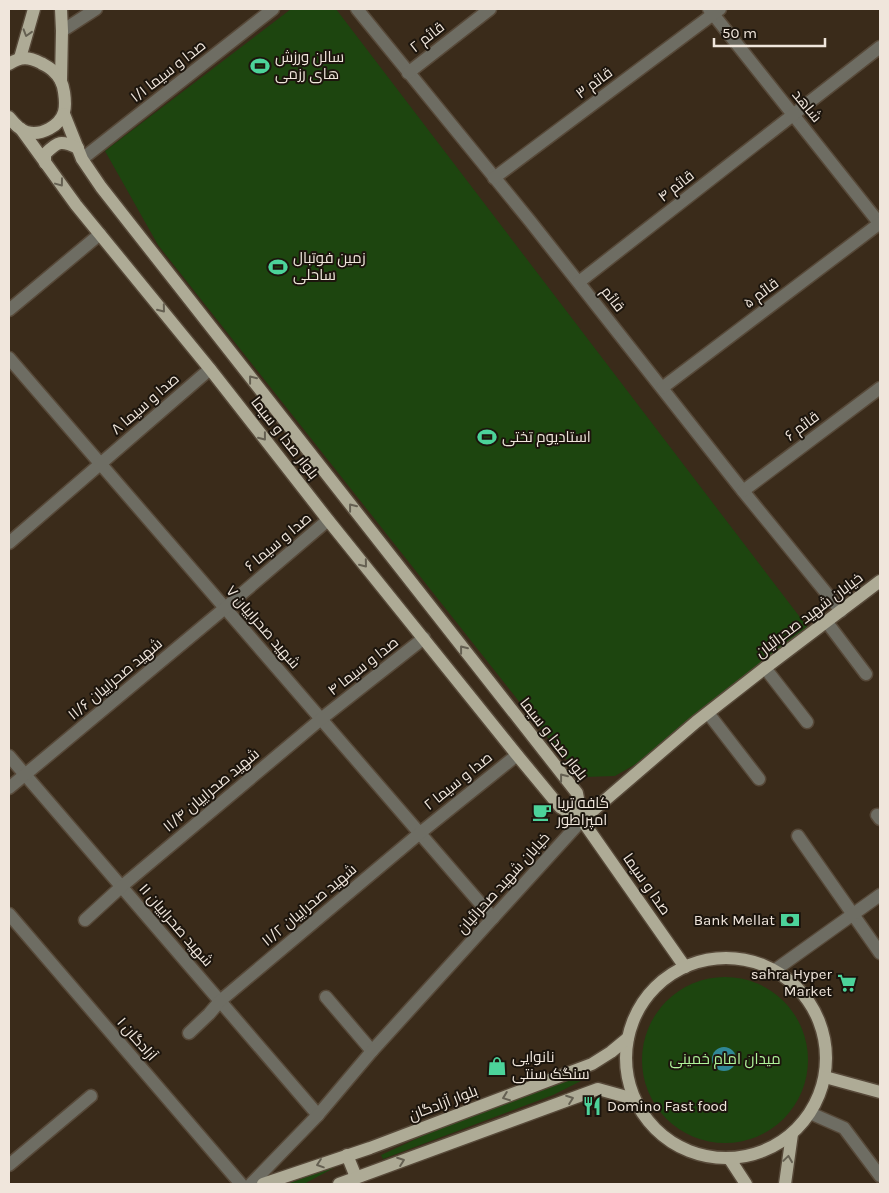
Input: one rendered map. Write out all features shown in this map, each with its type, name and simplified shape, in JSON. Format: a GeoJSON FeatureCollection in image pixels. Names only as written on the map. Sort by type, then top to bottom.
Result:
{"type":"FeatureCollection","features":[{"type":"Feature","properties":{"kind":"main road"},"geometry":{"type":"LineString","coordinates":[[34,9],[12,61],[35,60],[55,72],[61,81]]}},
{"type":"Feature","properties":{"kind":"main road","name":"بلوار صدا و سیما"},"geometry":{"type":"LineString","coordinates":[[61,9],[61,81],[66,103],[64,114],[80,153],[107,194],[577,794],[582,820]]}},
{"type":"Feature","properties":{"kind":"main road"},"geometry":{"type":"LineString","coordinates":[[21,129],[28,132],[50,129],[64,114]]}},
{"type":"Feature","properties":{"kind":"main road","name":"بلوار صدا و سیما"},"geometry":{"type":"LineString","coordinates":[[9,117],[21,129],[76,205],[210,369],[328,520],[517,755],[560,807],[582,820]]}},
{"type":"Feature","properties":{"kind":"main road"},"geometry":{"type":"LineString","coordinates":[[45,163],[45,154],[58,144],[66,143],[80,153]]}},
{"type":"Feature","properties":{"kind":"main road","name":"خیابان شهید صحرائیان"},"geometry":{"type":"LineString","coordinates":[[582,820],[708,713],[880,581]]}},
{"type":"Feature","properties":{"kind":"main road","name":"صدا و سیما"},"geometry":{"type":"LineString","coordinates":[[582,820],[684,967]]}},
{"type":"Feature","properties":{"kind":"main road"},"geometry":{"type":"LineString","coordinates":[[715,958],[746,960],[775,970],[800,990],[817,1016],[826,1046],[825,1077],[819,1096],[810,1113],[792,1134],[775,1146],[753,1155],[729,1158],[700,1155],[672,1144],[650,1124],[634,1099],[626,1069],[628,1038],[639,1009],[658,984],[684,967],[715,958]]}},
{"type":"Feature","properties":{"kind":"main road","name":"بلوار آزادگان"},"geometry":{"type":"LineString","coordinates":[[263,1184],[370,1148],[592,1064],[628,1038]]}},
{"type":"Feature","properties":{"kind":"main road"},"geometry":{"type":"LineString","coordinates":[[825,1077],[880,1092]]}},
{"type":"Feature","properties":{"kind":"main road"},"geometry":{"type":"LineString","coordinates":[[339,1184],[598,1089],[634,1099]]}},
{"type":"Feature","properties":{"kind":"main road"},"geometry":{"type":"LineString","coordinates":[[785,1184],[792,1134]]}},
{"type":"Feature","properties":{"kind":"main road"},"geometry":{"type":"LineString","coordinates":[[370,1148],[377,1170]]}},
{"type":"Feature","properties":{"kind":"main road"},"geometry":{"type":"LineString","coordinates":[[347,1155],[356,1178]]}},
{"type":"Feature","properties":{"kind":"main road"},"geometry":{"type":"LineString","coordinates":[[729,1158],[746,1184]]}},
{"type":"Feature","properties":{"kind":"street"},"geometry":{"type":"LineString","coordinates":[[62,31],[96,9]]}},
{"type":"Feature","properties":{"kind":"street","name":"صدا و سیما ۱/۱"},"geometry":{"type":"LineString","coordinates":[[80,153],[273,9]]}},
{"type":"Feature","properties":{"kind":"street","name":"قائم"},"geometry":{"type":"LineString","coordinates":[[357,9],[841,611]]}},
{"type":"Feature","properties":{"kind":"street","name":"قائم ۲"},"geometry":{"type":"LineString","coordinates":[[408,72],[490,9]]}},
{"type":"Feature","properties":{"kind":"street","name":"شاهد"},"geometry":{"type":"LineString","coordinates":[[714,11],[793,115],[880,224]]}},
{"type":"Feature","properties":{"kind":"street","name":"قائم ۳"},"geometry":{"type":"LineString","coordinates":[[494,178],[714,11]]}},
{"type":"Feature","properties":{"kind":"street","name":"قائم ۴"},"geometry":{"type":"LineString","coordinates":[[578,282],[880,47]]}},
{"type":"Feature","properties":{"kind":"street","name":"قائم ۵"},"geometry":{"type":"LineString","coordinates":[[662,388],[880,224]]}},
{"type":"Feature","properties":{"kind":"street"},"geometry":{"type":"LineString","coordinates":[[9,310],[100,234]]}},
{"type":"Feature","properties":{"kind":"street","name":"شهید صحراییان ۷"},"geometry":{"type":"LineString","coordinates":[[9,358],[493,918]]}},
{"type":"Feature","properties":{"kind":"street","name":"صدا و سیما ۸"},"geometry":{"type":"LineString","coordinates":[[9,542],[210,369]]}},
{"type":"Feature","properties":{"kind":"street","name":"قائم ۶"},"geometry":{"type":"LineString","coordinates":[[743,491],[880,388]]}},
{"type":"Feature","properties":{"kind":"street","name":"صدا و سیما ۶"},"geometry":{"type":"LineString","coordinates":[[225,608],[328,520]]}},
{"type":"Feature","properties":{"kind":"street","name":"شهید صحراییان ۱۱/۶"},"geometry":{"type":"LineString","coordinates":[[9,788],[225,608]]}},
{"type":"Feature","properties":{"kind":"street"},"geometry":{"type":"LineString","coordinates":[[826,621],[866,674]]}},
{"type":"Feature","properties":{"kind":"street","name":"صدا و سیما ۴"},"geometry":{"type":"LineString","coordinates":[[321,719],[424,638]]}},
{"type":"Feature","properties":{"kind":"street"},"geometry":{"type":"LineString","coordinates":[[765,668],[807,722]]}},
{"type":"Feature","properties":{"kind":"street"},"geometry":{"type":"LineString","coordinates":[[708,713],[758,779]]}},
{"type":"Feature","properties":{"kind":"street","name":"شهید صحراییان ۱۱/۴"},"geometry":{"type":"LineString","coordinates":[[85,920],[321,719]]}},
{"type":"Feature","properties":{"kind":"street","name":"صدا و سیما ۲"},"geometry":{"type":"LineString","coordinates":[[420,833],[517,755]]}},
{"type":"Feature","properties":{"kind":"street","name":"شهید صحراییان ۱۱"},"geometry":{"type":"LineString","coordinates":[[9,756],[318,1115]]}},
{"type":"Feature","properties":{"kind":"street","name":"خیابان شهید صحرائیان"},"geometry":{"type":"LineString","coordinates":[[251,1184],[318,1115],[372,1051],[582,820]]}},
{"type":"Feature","properties":{"kind":"street","name":"شهید صحراییان ۱۱/۲"},"geometry":{"type":"LineString","coordinates":[[189,1034],[220,1001],[420,833]]}},
{"type":"Feature","properties":{"kind":"street"},"geometry":{"type":"LineString","coordinates":[[798,836],[880,953]]}},
{"type":"Feature","properties":{"kind":"street"},"geometry":{"type":"LineString","coordinates":[[775,970],[880,895]]}},
{"type":"Feature","properties":{"kind":"street","name":"آزادگان ۱"},"geometry":{"type":"LineString","coordinates":[[9,914],[241,1184]]}},
{"type":"Feature","properties":{"kind":"street"},"geometry":{"type":"LineString","coordinates":[[326,997],[372,1051]]}},
{"type":"Feature","properties":{"kind":"street"},"geometry":{"type":"LineString","coordinates":[[9,1165],[91,1096]]}},
{"type":"Feature","properties":{"kind":"street"},"geometry":{"type":"LineString","coordinates":[[810,1113],[844,1128],[880,1176]]}},
{"type":"Feature","properties":{"kind":"green space","name":"استادیوم تختی"},"geometry":{"type":"Polygon","coordinates":[[[291,9],[336,9],[809,629],[636,764],[615,776],[585,777],[559,752],[158,245],[105,151],[291,9]]]}},
{"type":"Feature","properties":{"kind":"green space","name":"میدان امام خمینی"},"geometry":{"type":"Polygon","coordinates":[[[733,977],[749,980],[764,986],[778,995],[790,1007],[799,1021],[805,1036],[808,1060],[807,1076],[799,1099],[790,1113],[778,1125],[764,1134],[749,1140],[717,1143],[701,1140],[686,1134],[672,1125],[660,1113],[651,1099],[645,1084],[642,1052],[645,1036],[651,1021],[660,1007],[672,995],[686,986],[701,980],[733,977]]]}},
{"type":"Feature","properties":{"kind":"green space"},"geometry":{"type":"Polygon","coordinates":[[[583,1075],[583,1080],[553,1095],[383,1159],[381,1155],[440,1128],[583,1075]]]}},
{"type":"Feature","properties":{"kind":"green space"},"geometry":{"type":"Polygon","coordinates":[[[341,1164],[304,1184],[287,1184],[341,1164]]]}},
{"type":"Feature","properties":{"kind":"water"},"geometry":{"type":"Polygon","coordinates":[[[724,1047],[733,1050],[736,1059],[733,1068],[724,1071],[715,1068],[712,1059],[715,1050],[724,1047]]]}},
{"type":"Feature","properties":{"kind":"place","name":"سالن ورزش های رزمی"},"geometry":{"type":"Point","coordinates":[260,66]}},
{"type":"Feature","properties":{"kind":"place","name":"زمین فوتبال ساحلی"},"geometry":{"type":"Point","coordinates":[278,267]}},
{"type":"Feature","properties":{"kind":"place","name":"استادیوم تختی"},"geometry":{"type":"Point","coordinates":[487,437]}},
{"type":"Feature","properties":{"kind":"place","name":"کافه تریا امپراطور"},"geometry":{"type":"Point","coordinates":[542,812]}},
{"type":"Feature","properties":{"kind":"place","name":"Bank Mellat"},"geometry":{"type":"Point","coordinates":[790,920]}},
{"type":"Feature","properties":{"kind":"place","name":"sahra Hyper Market"},"geometry":{"type":"Point","coordinates":[847,983]}},
{"type":"Feature","properties":{"kind":"place","name":"نانوایی سنگک سنتی"},"geometry":{"type":"Point","coordinates":[497,1066]}},
{"type":"Feature","properties":{"kind":"place","name":"Domino Fast food"},"geometry":{"type":"Point","coordinates":[592,1106]}}]}
